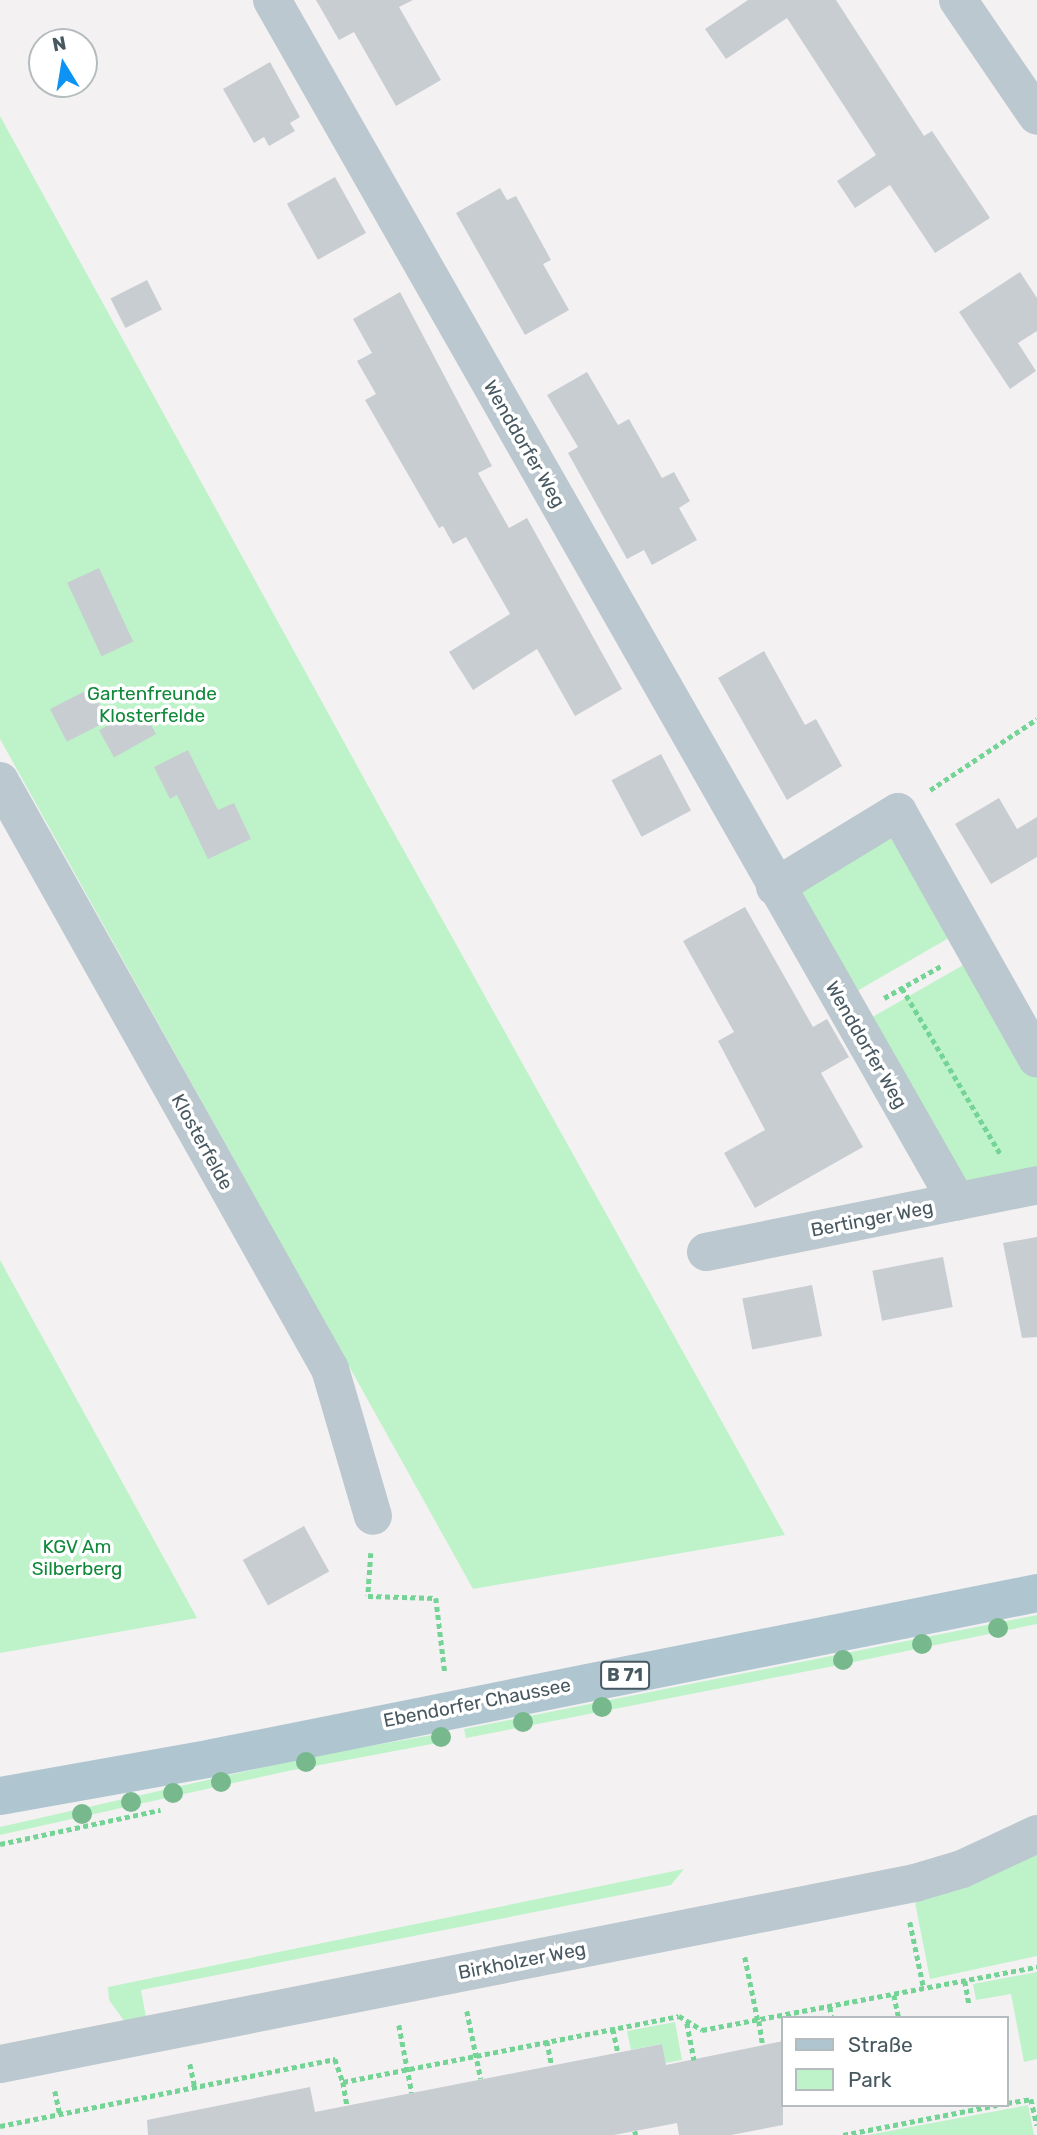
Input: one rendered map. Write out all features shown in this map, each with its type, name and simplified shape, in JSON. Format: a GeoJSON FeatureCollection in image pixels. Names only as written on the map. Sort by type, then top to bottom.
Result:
{"type":"FeatureCollection","features":[{"type":"Feature","properties":{"kind":"main road","name":"Ebendorfer Chaussee"},"geometry":{"type":"LineString","coordinates":[[0,1796],[213,1758],[1037,1593]]}},
{"type":"Feature","properties":{"kind":"street","name":"Wenddorfer Weg"},"geometry":{"type":"LineString","coordinates":[[272,0],[775,887],[957,1202]]}},
{"type":"Feature","properties":{"kind":"street"},"geometry":{"type":"LineString","coordinates":[[958,0],[1037,116]]}},
{"type":"Feature","properties":{"kind":"street","name":"Klosterfelde"},"geometry":{"type":"LineString","coordinates":[[0,781],[330,1369],[373,1516]]}},
{"type":"Feature","properties":{"kind":"street"},"geometry":{"type":"LineString","coordinates":[[775,887],[898,812],[1037,1059]]}},
{"type":"Feature","properties":{"kind":"street","name":"Bertinger Weg"},"geometry":{"type":"LineString","coordinates":[[706,1252],[1037,1185]]}},
{"type":"Feature","properties":{"kind":"street","name":"Birkholzer Weg"},"geometry":{"type":"LineString","coordinates":[[0,2064],[903,1885],[962,1869],[1037,1833]]}},
{"type":"Feature","properties":{"kind":"path"},"geometry":{"type":"LineString","coordinates":[[898,812],[1037,719]]}},
{"type":"Feature","properties":{"kind":"path"},"geometry":{"type":"LineString","coordinates":[[850,1018],[974,947]]}},
{"type":"Feature","properties":{"kind":"path"},"geometry":{"type":"LineString","coordinates":[[902,988],[1005,1161]]}},
{"type":"Feature","properties":{"kind":"path"},"geometry":{"type":"LineString","coordinates":[[368,1596],[436,1598],[446,1681]]}},
{"type":"Feature","properties":{"kind":"path"},"geometry":{"type":"LineString","coordinates":[[903,1885],[924,1989]]}},
{"type":"Feature","properties":{"kind":"path"},"geometry":{"type":"LineString","coordinates":[[738,1918],[763,2045]]}},
{"type":"Feature","properties":{"kind":"path"},"geometry":{"type":"LineString","coordinates":[[784,2016],[1037,1967]]}},
{"type":"Feature","properties":{"kind":"path"},"geometry":{"type":"LineString","coordinates":[[965,1981],[969,2004]]}},
{"type":"Feature","properties":{"kind":"path"},"geometry":{"type":"LineString","coordinates":[[894,1995],[899,2016]]}},
{"type":"Feature","properties":{"kind":"path"},"geometry":{"type":"LineString","coordinates":[[830,2007],[832,2016]]}},
{"type":"Feature","properties":{"kind":"path"},"geometry":{"type":"LineString","coordinates":[[343,2082],[679,2016],[702,2030],[782,2016]]}},
{"type":"Feature","properties":{"kind":"path"},"geometry":{"type":"LineString","coordinates":[[687,2021],[694,2060]]}},
{"type":"Feature","properties":{"kind":"path"},"geometry":{"type":"LineString","coordinates":[[613,2029],[618,2053]]}},
{"type":"Feature","properties":{"kind":"path"},"geometry":{"type":"LineString","coordinates":[[547,2042],[552,2066]]}},
{"type":"Feature","properties":{"kind":"path"},"geometry":{"type":"LineString","coordinates":[[476,2055],[481,2079]]}},
{"type":"Feature","properties":{"kind":"path"},"geometry":{"type":"LineString","coordinates":[[0,2126],[335,2059],[347,2105]]}},
{"type":"Feature","properties":{"kind":"path"},"geometry":{"type":"LineString","coordinates":[[407,2069],[412,2093]]}},
{"type":"Feature","properties":{"kind":"path"},"geometry":{"type":"LineString","coordinates":[[1009,2103],[1031,2099],[1037,2125]]}},
{"type":"Feature","properties":{"kind":"path"},"geometry":{"type":"LineString","coordinates":[[842,2135],[987,2107]]}},
{"type":"Feature","properties":{"kind":"green space","name":"Gartenfreunde Klosterfelde"},"geometry":{"type":"Polygon","coordinates":[[[0,116],[388,822],[785,1535],[473,1589],[0,739],[0,116]]]}},
{"type":"Feature","properties":{"kind":"green space"},"geometry":{"type":"Polygon","coordinates":[[[894,830],[955,935],[857,991],[796,887],[894,830]]]}},
{"type":"Feature","properties":{"kind":"green space"},"geometry":{"type":"Polygon","coordinates":[[[972,960],[1037,1071],[1037,1169],[966,1184],[869,1019],[972,960]]]}},
{"type":"Feature","properties":{"kind":"green space","name":"KGV Am Silberberg"},"geometry":{"type":"Polygon","coordinates":[[[0,1260],[197,1618],[0,1653],[0,1260]]]}},
{"type":"Feature","properties":{"kind":"green space"},"geometry":{"type":"Polygon","coordinates":[[[1037,1615],[1037,1624],[844,1664],[466,1738],[464,1729],[1037,1615]]]}},
{"type":"Feature","properties":{"kind":"green space"},"geometry":{"type":"Polygon","coordinates":[[[449,1732],[448,1741],[288,1771],[0,1835],[0,1827],[313,1756],[449,1732]]]}},
{"type":"Feature","properties":{"kind":"green space"},"geometry":{"type":"Polygon","coordinates":[[[1037,1853],[1037,1956],[930,1979],[914,1897],[1037,1853]]]}},
{"type":"Feature","properties":{"kind":"green space"},"geometry":{"type":"Polygon","coordinates":[[[684,1869],[671,1885],[141,1990],[146,2017],[125,2022],[109,2000],[108,1987],[684,1869]]]}},
{"type":"Feature","properties":{"kind":"green space"},"geometry":{"type":"Polygon","coordinates":[[[1037,1972],[1037,2059],[1024,2062],[1011,1994],[976,2000],[973,1984],[1037,1972]]]}},
{"type":"Feature","properties":{"kind":"green space"},"geometry":{"type":"Polygon","coordinates":[[[675,2022],[682,2060],[665,2063],[661,2044],[631,2050],[627,2031],[675,2022]]]}},
{"type":"Feature","properties":{"kind":"green space"},"geometry":{"type":"Polygon","coordinates":[[[1028,2105],[1034,2135],[868,2135],[1028,2105]]]}},
{"type":"Feature","properties":{"kind":"building"},"geometry":{"type":"Polygon","coordinates":[[[316,0],[413,0],[399,7],[441,80],[396,106],[354,32],[339,40],[316,0]]]}},
{"type":"Feature","properties":{"kind":"building"},"geometry":{"type":"Polygon","coordinates":[[[748,0],[836,0],[924,136],[932,131],[990,218],[935,253],[890,185],[855,208],[837,181],[876,155],[787,18],[726,59],[705,29],[748,0]]]}},
{"type":"Feature","properties":{"kind":"building"},"geometry":{"type":"Polygon","coordinates":[[[270,62],[300,117],[290,123],[295,131],[269,146],[264,137],[254,143],[223,89],[270,62]]]}},
{"type":"Feature","properties":{"kind":"building"},"geometry":{"type":"Polygon","coordinates":[[[335,177],[366,233],[318,260],[287,204],[335,177]]]}},
{"type":"Feature","properties":{"kind":"building"},"geometry":{"type":"Polygon","coordinates":[[[500,188],[507,200],[516,196],[551,260],[543,264],[569,310],[525,335],[456,213],[500,188]]]}},
{"type":"Feature","properties":{"kind":"building"},"geometry":{"type":"Polygon","coordinates":[[[1020,272],[1037,298],[1037,331],[1018,343],[1036,371],[1010,389],[959,312],[1020,272]]]}},
{"type":"Feature","properties":{"kind":"building"},"geometry":{"type":"Polygon","coordinates":[[[147,280],[162,309],[125,328],[110,299],[147,280]]]}},
{"type":"Feature","properties":{"kind":"building"},"geometry":{"type":"Polygon","coordinates":[[[400,292],[492,466],[478,473],[509,528],[527,518],[622,689],[575,716],[537,649],[473,690],[449,652],[510,614],[466,537],[453,544],[443,526],[439,528],[365,400],[376,394],[357,361],[372,353],[353,319],[400,292]]]}},
{"type":"Feature","properties":{"kind":"building"},"geometry":{"type":"Polygon","coordinates":[[[587,372],[618,425],[629,419],[662,478],[674,472],[690,501],[679,508],[697,540],[652,565],[644,550],[627,559],[568,453],[578,447],[547,395],[587,372]]]}},
{"type":"Feature","properties":{"kind":"building"},"geometry":{"type":"Polygon","coordinates":[[[99,568],[133,641],[102,656],[67,583],[99,568]]]}},
{"type":"Feature","properties":{"kind":"building"},"geometry":{"type":"Polygon","coordinates":[[[764,651],[805,725],[816,719],[842,766],[787,800],[718,678],[764,651]]]}},
{"type":"Feature","properties":{"kind":"building"},"geometry":{"type":"Polygon","coordinates":[[[91,688],[108,721],[67,742],[50,709],[91,688]]]}},
{"type":"Feature","properties":{"kind":"building"},"geometry":{"type":"Polygon","coordinates":[[[141,707],[156,734],[114,757],[99,730],[141,707]]]}},
{"type":"Feature","properties":{"kind":"building"},"geometry":{"type":"Polygon","coordinates":[[[188,750],[218,810],[234,803],[251,839],[208,859],[177,795],[170,799],[154,767],[188,750]]]}},
{"type":"Feature","properties":{"kind":"building"},"geometry":{"type":"Polygon","coordinates":[[[661,754],[691,811],[642,837],[612,780],[661,754]]]}},
{"type":"Feature","properties":{"kind":"building"},"geometry":{"type":"Polygon","coordinates":[[[999,798],[1017,829],[1037,817],[1037,857],[991,884],[955,824],[999,798]]]}},
{"type":"Feature","properties":{"kind":"building"},"geometry":{"type":"Polygon","coordinates":[[[745,907],[813,1027],[827,1019],[849,1057],[821,1073],[863,1147],[755,1208],[724,1153],[765,1130],[718,1041],[734,1032],[683,941],[745,907]]]}},
{"type":"Feature","properties":{"kind":"building"},"geometry":{"type":"Polygon","coordinates":[[[1037,1237],[1037,1337],[1022,1338],[1003,1243],[1037,1237]]]}},
{"type":"Feature","properties":{"kind":"building"},"geometry":{"type":"Polygon","coordinates":[[[943,1257],[953,1307],[882,1321],[872,1271],[943,1257]]]}},
{"type":"Feature","properties":{"kind":"building"},"geometry":{"type":"Polygon","coordinates":[[[812,1285],[822,1336],[752,1350],[742,1299],[812,1285]]]}},
{"type":"Feature","properties":{"kind":"building"},"geometry":{"type":"Polygon","coordinates":[[[304,1526],[329,1571],[268,1605],[243,1560],[304,1526]]]}},
{"type":"Feature","properties":{"kind":"building"},"geometry":{"type":"Polygon","coordinates":[[[782,2041],[783,2125],[731,2135],[679,2135],[677,2123],[614,2135],[148,2135],[147,2120],[310,2087],[315,2112],[662,2044],[666,2065],[782,2041]]]}}]}
